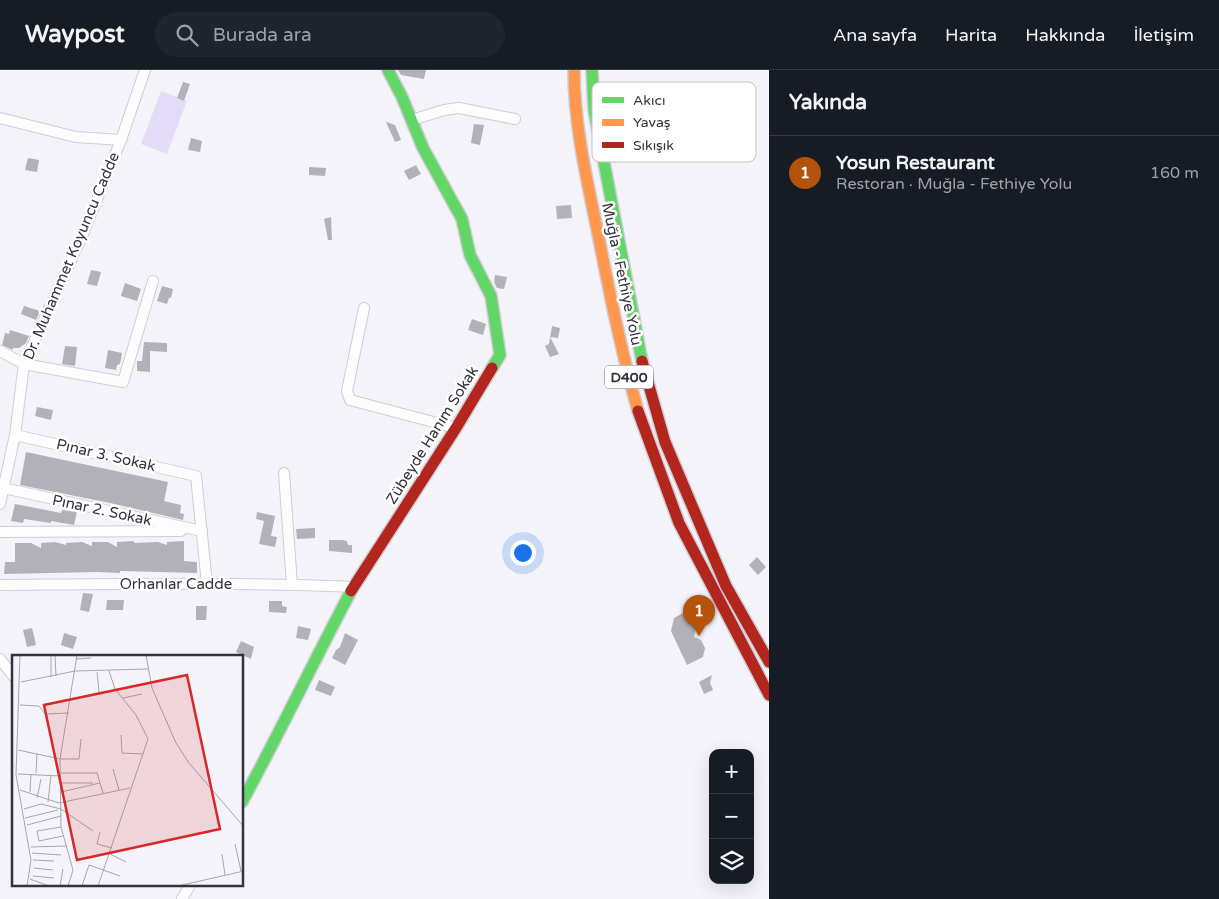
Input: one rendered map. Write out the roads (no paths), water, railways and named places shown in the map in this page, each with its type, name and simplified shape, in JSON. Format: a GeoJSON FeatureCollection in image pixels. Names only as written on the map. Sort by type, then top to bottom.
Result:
{"type":"FeatureCollection","features":[{"type":"Feature","properties":{"kind":"main road","name":"Zübeyde Hanım Sokak"},"geometry":{"type":"LineString","coordinates":[[244,798],[352,588],[456,428],[500,355],[491,296],[470,255],[462,219],[424,148],[388,70]]}},
{"type":"Feature","properties":{"kind":"main road","name":"Muğla - Fethiye Yolu"},"geometry":{"type":"LineString","coordinates":[[574,70],[574,100],[586,174],[615,319],[638,410],[679,523],[769,694]]}},
{"type":"Feature","properties":{"kind":"main road","name":"Muğla - Fethiye Yolu"},"geometry":{"type":"LineString","coordinates":[[604,162],[646,378],[665,442],[726,586],[769,662]]}},
{"type":"Feature","properties":{"kind":"street","name":"Dr. Muhammet Koyuncu Cadde"},"geometry":{"type":"LineString","coordinates":[[0,504],[16,435],[24,364],[83,234],[121,140],[145,70]]}},
{"type":"Feature","properties":{"kind":"street"},"geometry":{"type":"LineString","coordinates":[[412,120],[444,110],[459,108],[515,119]]}},
{"type":"Feature","properties":{"kind":"street"},"geometry":{"type":"LineString","coordinates":[[0,118],[76,137],[121,140]]}},
{"type":"Feature","properties":{"kind":"street"},"geometry":{"type":"LineString","coordinates":[[0,351],[24,364],[123,382],[153,281]]}},
{"type":"Feature","properties":{"kind":"street"},"geometry":{"type":"LineString","coordinates":[[364,308],[347,391],[350,400],[456,428]]}},
{"type":"Feature","properties":{"kind":"street","name":"Pınar 3. Sokak"},"geometry":{"type":"LineString","coordinates":[[16,435],[196,476],[202,531]]}},
{"type":"Feature","properties":{"kind":"street"},"geometry":{"type":"LineString","coordinates":[[0,450],[11,454]]}},
{"type":"Feature","properties":{"kind":"street"},"geometry":{"type":"LineString","coordinates":[[284,473],[292,585]]}},
{"type":"Feature","properties":{"kind":"street","name":"Pınar 2. Sokak"},"geometry":{"type":"LineString","coordinates":[[3,488],[202,531]]}},
{"type":"Feature","properties":{"kind":"street"},"geometry":{"type":"LineString","coordinates":[[0,532],[202,531],[207,584]]}},
{"type":"Feature","properties":{"kind":"street","name":"Orhanlar Cadde"},"geometry":{"type":"LineString","coordinates":[[0,585],[207,584],[352,588]]}},
{"type":"Feature","properties":{"kind":"street"},"geometry":{"type":"LineString","coordinates":[[0,659],[12,674]]}},
{"type":"Feature","properties":{"kind":"street"},"geometry":{"type":"LineString","coordinates":[[182,899],[189,886]]}},
{"type":"Feature","properties":{"kind":"place","name":"Yosun Restaurant"},"geometry":{"type":"Point","coordinates":[699,636]}}]}
